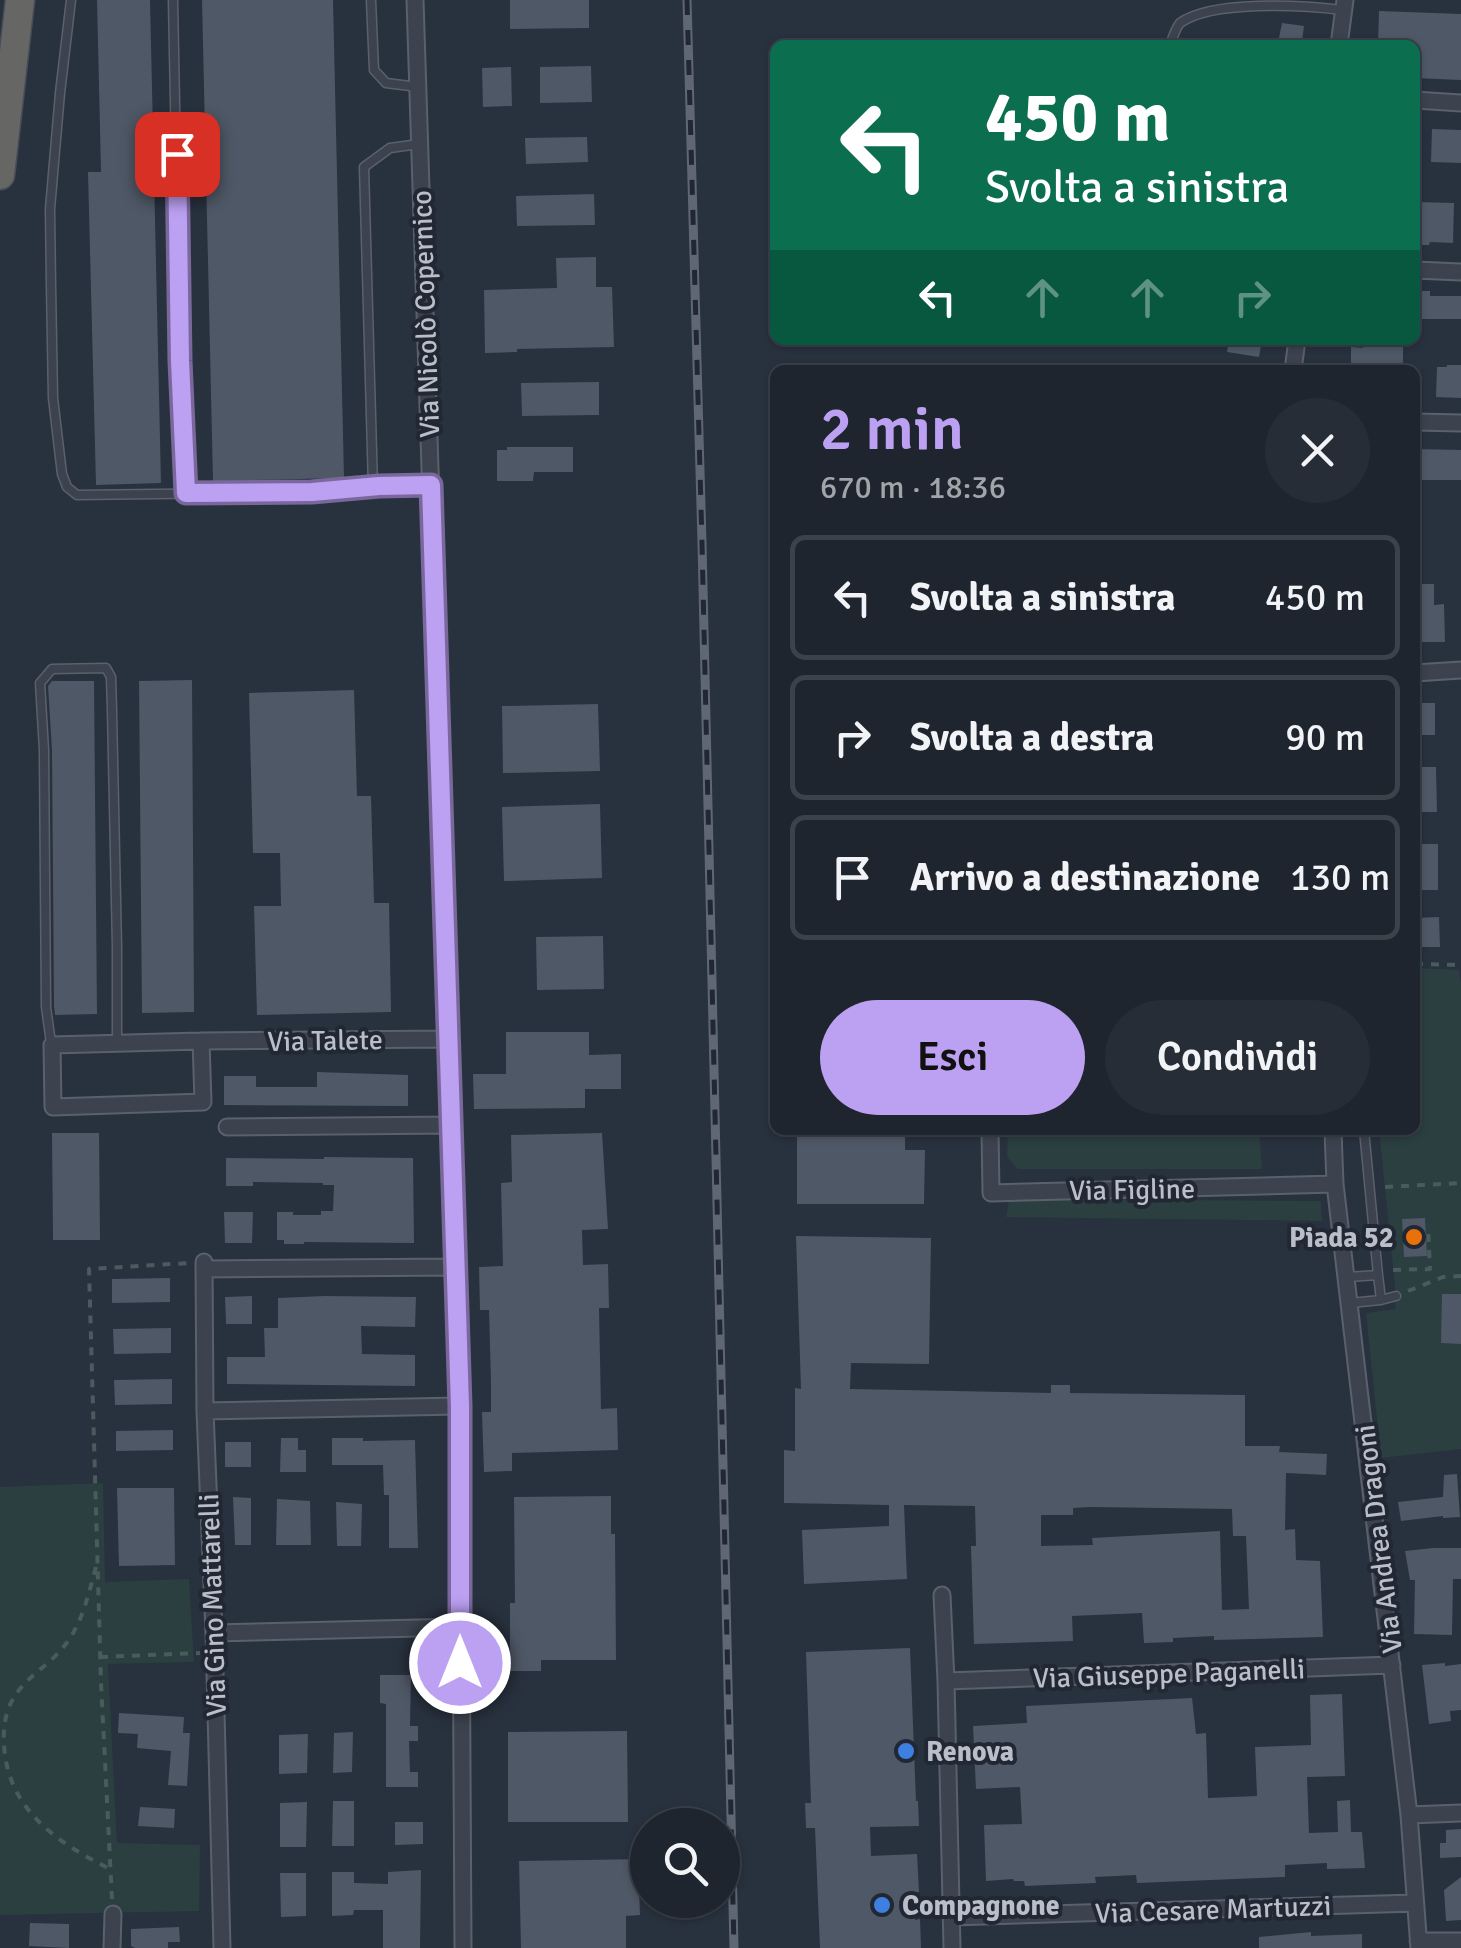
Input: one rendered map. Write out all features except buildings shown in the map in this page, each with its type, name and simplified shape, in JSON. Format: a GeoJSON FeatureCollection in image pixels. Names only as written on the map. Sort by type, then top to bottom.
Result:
{"type":"FeatureCollection","features":[{"type":"Feature","properties":{"kind":"highway"},"geometry":{"type":"LineString","coordinates":[[0,175],[20,0]]}},
{"type":"Feature","properties":{"kind":"street","name":"Via Nicolò Copernico"},"geometry":{"type":"LineString","coordinates":[[415,0],[460,1406],[463,1948]]}},
{"type":"Feature","properties":{"kind":"street"},"geometry":{"type":"LineString","coordinates":[[1340,40],[1344,5]]}},
{"type":"Feature","properties":{"kind":"street"},"geometry":{"type":"LineString","coordinates":[[1420,100],[1461,103]]}},
{"type":"Feature","properties":{"kind":"street"},"geometry":{"type":"LineString","coordinates":[[1420,270],[1461,272]]}},
{"type":"Feature","properties":{"kind":"street"},"geometry":{"type":"LineString","coordinates":[[1420,422],[1461,423]]}},
{"type":"Feature","properties":{"kind":"street"},"geometry":{"type":"LineString","coordinates":[[1420,672],[1461,670]]}},
{"type":"Feature","properties":{"kind":"street","name":"Via Talete"},"geometry":{"type":"LineString","coordinates":[[52,1045],[450,1039]]}},
{"type":"Feature","properties":{"kind":"street"},"geometry":{"type":"LineString","coordinates":[[52,1045],[53,1107],[202,1102],[201,1041]]}},
{"type":"Feature","properties":{"kind":"street"},"geometry":{"type":"LineString","coordinates":[[227,1127],[452,1125]]}},
{"type":"Feature","properties":{"kind":"street","name":"Via Figline"},"geometry":{"type":"LineString","coordinates":[[990,1135],[991,1193],[1335,1184]]}},
{"type":"Feature","properties":{"kind":"street","name":"Via Andrea Dragoni"},"geometry":{"type":"LineString","coordinates":[[1334,1135],[1335,1184],[1409,1815],[1419,1944]]}},
{"type":"Feature","properties":{"kind":"street"},"geometry":{"type":"LineString","coordinates":[[205,1266],[456,1267]]}},
{"type":"Feature","properties":{"kind":"street","name":"Via Gino Mattarelli"},"geometry":{"type":"LineString","coordinates":[[205,1266],[205,1411],[222,1948]]}},
{"type":"Feature","properties":{"kind":"street"},"geometry":{"type":"LineString","coordinates":[[205,1411],[460,1406]]}},
{"type":"Feature","properties":{"kind":"street"},"geometry":{"type":"LineString","coordinates":[[942,1595],[952,1948]]}},
{"type":"Feature","properties":{"kind":"street"},"geometry":{"type":"LineString","coordinates":[[214,1633],[460,1628]]}},
{"type":"Feature","properties":{"kind":"street","name":"Via Giuseppe Paganelli"},"geometry":{"type":"LineString","coordinates":[[946,1682],[1392,1664]]}},
{"type":"Feature","properties":{"kind":"street"},"geometry":{"type":"LineString","coordinates":[[1409,1815],[1461,1813]]}},
{"type":"Feature","properties":{"kind":"street","name":"Via Cesare Martuzzi"},"geometry":{"type":"LineString","coordinates":[[951,1917],[1415,1903]]}},
{"type":"Feature","properties":{"kind":"street"},"geometry":{"type":"LineString","coordinates":[[112,1948],[113,1914]]}},
{"type":"Feature","properties":{"kind":"street"},"geometry":{"type":"LineString","coordinates":[[1419,1944],[1461,1940]]}},
{"type":"Feature","properties":{"kind":"lane"},"geometry":{"type":"LineString","coordinates":[[71,0],[50,209],[53,398],[67,488],[77,495],[312,492],[431,485]]}},
{"type":"Feature","properties":{"kind":"lane"},"geometry":{"type":"LineString","coordinates":[[173,0],[186,493]]}},
{"type":"Feature","properties":{"kind":"lane"},"geometry":{"type":"LineString","coordinates":[[370,0],[374,70],[386,83],[418,87]]}},
{"type":"Feature","properties":{"kind":"lane"},"geometry":{"type":"LineString","coordinates":[[1172,40],[1177,25],[1198,10],[1234,3],[1344,5]]}},
{"type":"Feature","properties":{"kind":"lane"},"geometry":{"type":"LineString","coordinates":[[374,486],[364,167],[390,148],[420,144]]}},
{"type":"Feature","properties":{"kind":"lane"},"geometry":{"type":"LineString","coordinates":[[52,1045],[46,1007],[40,683],[52,669],[106,668],[111,678],[116,1043]]}},
{"type":"Feature","properties":{"kind":"lane"},"geometry":{"type":"LineString","coordinates":[[1364,1135],[1381,1300]]}},
{"type":"Feature","properties":{"kind":"lane"},"geometry":{"type":"LineString","coordinates":[[1348,1277],[1378,1274]]}},
{"type":"Feature","properties":{"kind":"lane"},"geometry":{"type":"LineString","coordinates":[[1350,1303],[1396,1296]]}},
{"type":"Feature","properties":{"kind":"path"},"geometry":{"type":"LineString","coordinates":[[1420,964],[1461,966]]}},
{"type":"Feature","properties":{"kind":"path"},"geometry":{"type":"LineString","coordinates":[[1385,1188],[1461,1184]]}},
{"type":"Feature","properties":{"kind":"path"},"geometry":{"type":"LineString","coordinates":[[1393,1270],[1430,1269],[1428,1230]]}},
{"type":"Feature","properties":{"kind":"path"},"geometry":{"type":"LineString","coordinates":[[113,1914],[100,1657],[89,1269],[205,1266]]}},
{"type":"Feature","properties":{"kind":"path"},"geometry":{"type":"LineString","coordinates":[[1396,1296],[1443,1277],[1461,1276]]}},
{"type":"Feature","properties":{"kind":"path"},"geometry":{"type":"LineString","coordinates":[[98,1561],[82,1619],[65,1645],[28,1677],[8,1708],[0,1750],[5,1780],[29,1818],[76,1852],[110,1869]]}},
{"type":"Feature","properties":{"kind":"path"},"geometry":{"type":"LineString","coordinates":[[100,1657],[215,1653]]}},
{"type":"Feature","properties":{"kind":"shaded area"},"geometry":{"type":"Polygon","coordinates":[[[1420,968],[1459,970],[1461,1449],[1381,1458],[1366,1313],[1395,1309],[1380,1135],[1420,1135],[1420,968]]]}},
{"type":"Feature","properties":{"kind":"shaded area"},"geometry":{"type":"Polygon","coordinates":[[[1008,1135],[1259,1135],[1262,1169],[1018,1169],[1007,1157],[1008,1135]]]}},
{"type":"Feature","properties":{"kind":"shaded area"},"geometry":{"type":"Polygon","coordinates":[[[1009,1201],[1321,1201],[1322,1221],[1006,1217],[1009,1201]]]}},
{"type":"Feature","properties":{"kind":"shaded area"},"geometry":{"type":"Polygon","coordinates":[[[103,1483],[105,1582],[189,1579],[194,1662],[108,1664],[117,1843],[200,1845],[199,1911],[0,1915],[0,1487],[103,1483]]]}},
{"type":"Feature","properties":{"kind":"railway"},"geometry":{"type":"LineString","coordinates":[[687,0],[734,1948]]}},
{"type":"Feature","properties":{"kind":"place","name":"Piada 52"},"geometry":{"type":"Point","coordinates":[1414,1237]}},
{"type":"Feature","properties":{"kind":"place","name":"Renova"},"geometry":{"type":"Point","coordinates":[906,1751]}},
{"type":"Feature","properties":{"kind":"place","name":"Compagnone"},"geometry":{"type":"Point","coordinates":[882,1905]}},
{"type":"Feature","properties":{"kind":"route"},"geometry":{"type":"LineString","coordinates":[[177,154],[186,493],[312,492],[431,485],[460,1406],[460,1663]]}}]}
